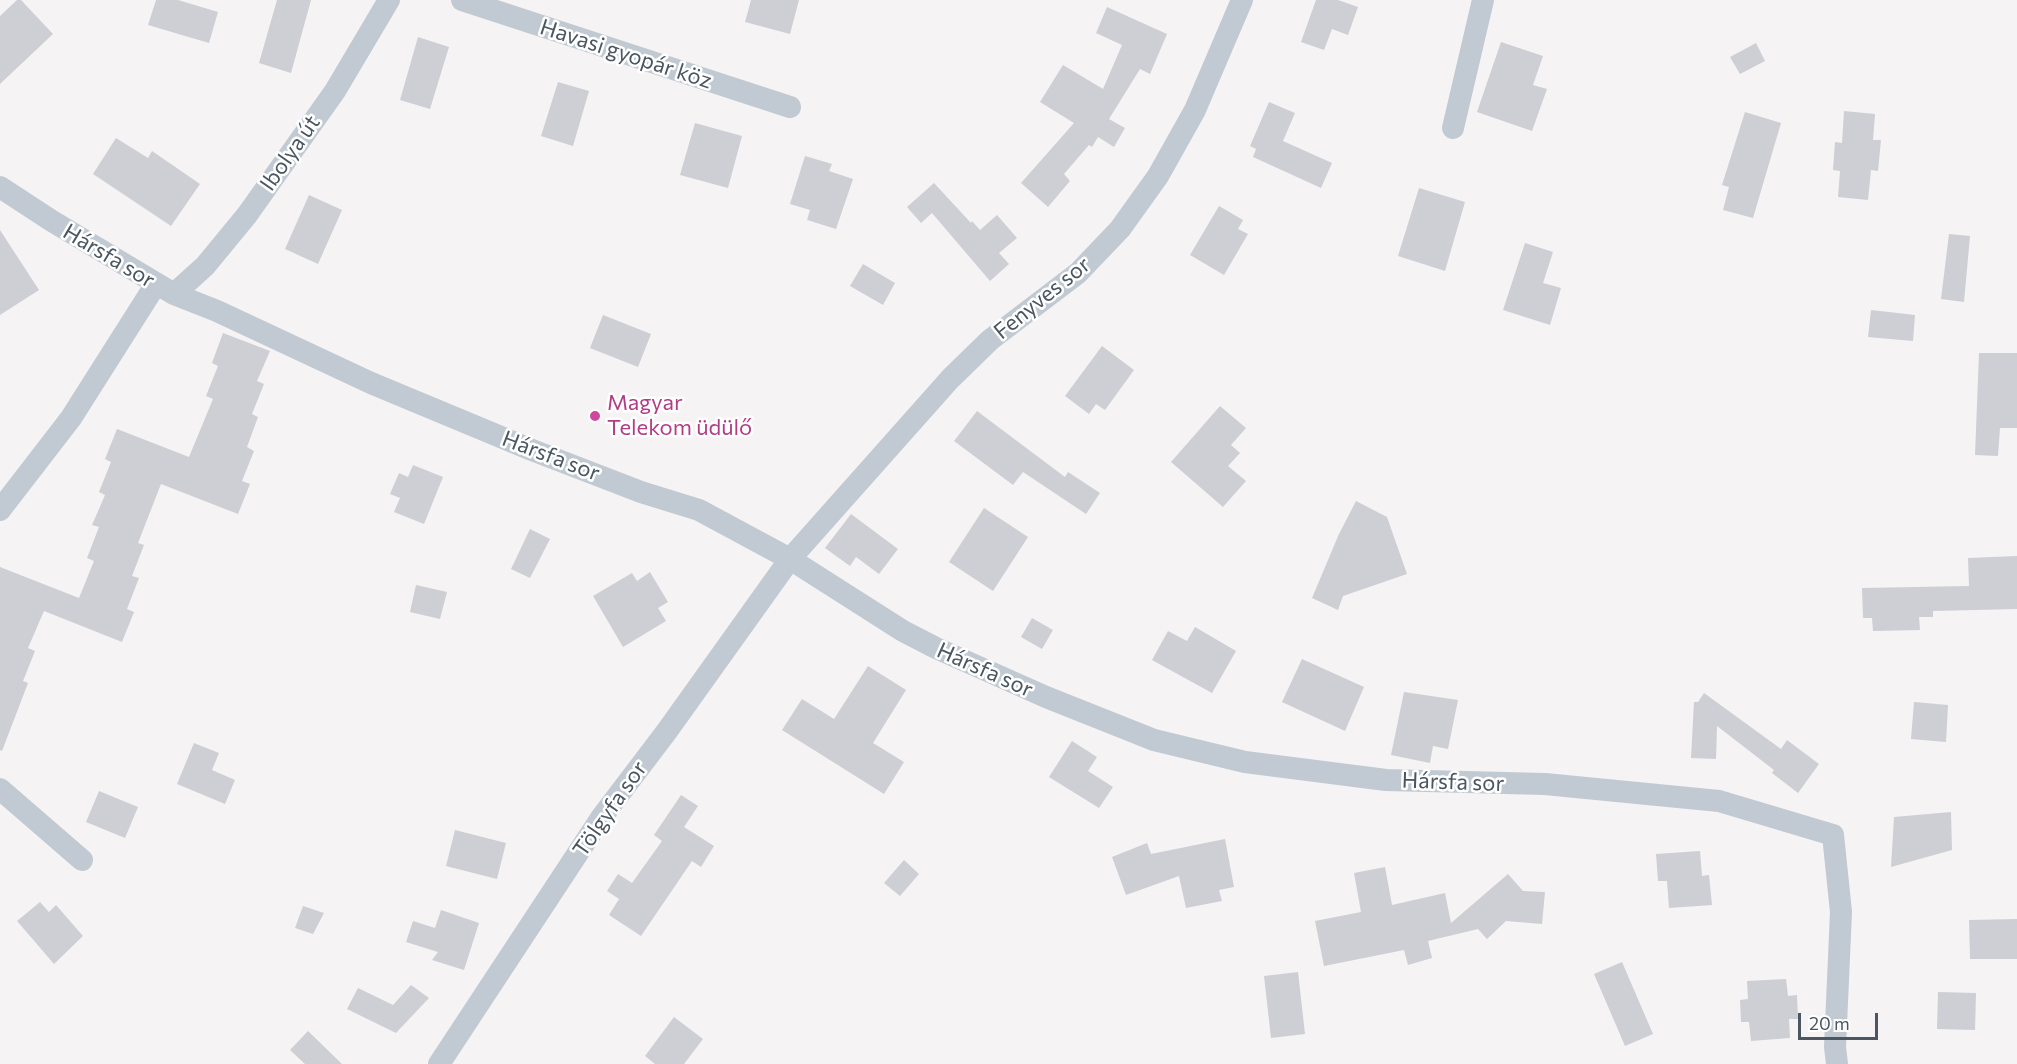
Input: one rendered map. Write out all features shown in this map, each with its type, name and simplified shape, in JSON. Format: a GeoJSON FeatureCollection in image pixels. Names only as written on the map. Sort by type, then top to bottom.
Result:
{"type":"FeatureCollection","features":[{"type":"Feature","properties":{"kind":"street","name":"Ibolya út"},"geometry":{"type":"LineString","coordinates":[[0,510],[71,418],[165,289],[205,266],[247,214],[335,91],[389,0]]}},
{"type":"Feature","properties":{"kind":"street","name":"Havasi gyopár köz"},"geometry":{"type":"LineString","coordinates":[[462,0],[790,107]]}},
{"type":"Feature","properties":{"kind":"street","name":"Fenyves sor"},"geometry":{"type":"LineString","coordinates":[[790,559],[950,379],[990,340],[1078,273],[1120,229],[1158,176],[1195,110],[1242,0]]}},
{"type":"Feature","properties":{"kind":"street"},"geometry":{"type":"LineString","coordinates":[[1453,128],[1483,0]]}},
{"type":"Feature","properties":{"kind":"street","name":"Hársfa sor"},"geometry":{"type":"LineString","coordinates":[[0,187],[165,289],[371,383],[521,446],[641,492],[699,510],[790,559],[903,631],[936,648],[1067,706],[1154,740],[1195,752],[1245,762],[1386,780],[1545,784],[1719,801],[1833,835],[1841,912],[1837,1064]]}},
{"type":"Feature","properties":{"kind":"street","name":"Tölgyfa sor"},"geometry":{"type":"LineString","coordinates":[[439,1064],[601,818],[667,731],[790,559]]}},
{"type":"Feature","properties":{"kind":"street"},"geometry":{"type":"LineString","coordinates":[[0,789],[82,860]]}},
{"type":"Feature","properties":{"kind":"building"},"geometry":{"type":"Polygon","coordinates":[[[17,0],[21,0],[53,34],[0,84],[0,16],[17,0]]]}},
{"type":"Feature","properties":{"kind":"building"},"geometry":{"type":"Polygon","coordinates":[[[156,0],[178,0],[218,12],[209,43],[148,25],[156,0]]]}},
{"type":"Feature","properties":{"kind":"building"},"geometry":{"type":"Polygon","coordinates":[[[277,0],[311,0],[291,73],[259,63],[277,0]]]}},
{"type":"Feature","properties":{"kind":"building"},"geometry":{"type":"Polygon","coordinates":[[[751,0],[799,0],[790,34],[745,22],[751,0]]]}},
{"type":"Feature","properties":{"kind":"building"},"geometry":{"type":"Polygon","coordinates":[[[1316,0],[1338,0],[1358,7],[1348,35],[1332,29],[1324,50],[1301,42],[1316,0]]]}},
{"type":"Feature","properties":{"kind":"building"},"geometry":{"type":"Polygon","coordinates":[[[1107,7],[1167,34],[1150,74],[1140,69],[1109,119],[1125,128],[1114,147],[1098,137],[1092,147],[1089,145],[1064,174],[1070,181],[1048,207],[1021,183],[1074,123],[1040,102],[1063,65],[1103,89],[1122,45],[1096,33],[1107,7]]]}},
{"type":"Feature","properties":{"kind":"building"},"geometry":{"type":"Polygon","coordinates":[[[418,37],[449,47],[430,109],[400,100],[418,37]]]}},
{"type":"Feature","properties":{"kind":"building"},"geometry":{"type":"Polygon","coordinates":[[[1501,42],[1543,56],[1533,85],[1547,89],[1532,131],[1477,112],[1501,42]]]}},
{"type":"Feature","properties":{"kind":"building"},"geometry":{"type":"Polygon","coordinates":[[[1756,43],[1765,61],[1740,74],[1730,57],[1756,43]]]}},
{"type":"Feature","properties":{"kind":"building"},"geometry":{"type":"Polygon","coordinates":[[[558,82],[589,91],[573,146],[541,136],[558,82]]]}},
{"type":"Feature","properties":{"kind":"building"},"geometry":{"type":"Polygon","coordinates":[[[1269,102],[1295,113],[1283,141],[1332,163],[1321,188],[1253,157],[1256,149],[1250,146],[1269,102]]]}},
{"type":"Feature","properties":{"kind":"building"},"geometry":{"type":"Polygon","coordinates":[[[1844,111],[1875,114],[1873,140],[1881,140],[1878,171],[1871,170],[1868,200],[1838,197],[1840,171],[1833,170],[1835,142],[1842,143],[1844,111]]]}},
{"type":"Feature","properties":{"kind":"building"},"geometry":{"type":"Polygon","coordinates":[[[1745,112],[1781,123],[1753,218],[1723,210],[1729,187],[1722,185],[1745,112]]]}},
{"type":"Feature","properties":{"kind":"building"},"geometry":{"type":"Polygon","coordinates":[[[695,123],[742,136],[728,188],[680,175],[695,123]]]}},
{"type":"Feature","properties":{"kind":"building"},"geometry":{"type":"Polygon","coordinates":[[[116,138],[148,158],[152,151],[200,184],[171,226],[93,174],[116,138]]]}},
{"type":"Feature","properties":{"kind":"building"},"geometry":{"type":"Polygon","coordinates":[[[805,156],[832,164],[829,171],[853,179],[836,229],[807,220],[810,210],[790,204],[805,156]]]}},
{"type":"Feature","properties":{"kind":"building"},"geometry":{"type":"Polygon","coordinates":[[[934,183],[980,230],[997,215],[1017,238],[999,253],[1009,264],[990,281],[932,213],[921,223],[907,207],[934,183]]]}},
{"type":"Feature","properties":{"kind":"building"},"geometry":{"type":"Polygon","coordinates":[[[1419,188],[1465,202],[1445,271],[1398,256],[1419,188]]]}},
{"type":"Feature","properties":{"kind":"building"},"geometry":{"type":"Polygon","coordinates":[[[309,195],[342,210],[318,264],[285,249],[309,195]]]}},
{"type":"Feature","properties":{"kind":"building"},"geometry":{"type":"Polygon","coordinates":[[[1219,206],[1243,220],[1238,229],[1248,234],[1224,275],[1190,255],[1219,206]]]}},
{"type":"Feature","properties":{"kind":"building"},"geometry":{"type":"Polygon","coordinates":[[[0,230],[39,290],[0,315],[0,230]]]}},
{"type":"Feature","properties":{"kind":"building"},"geometry":{"type":"Polygon","coordinates":[[[1949,234],[1970,236],[1964,302],[1941,299],[1949,234]]]}},
{"type":"Feature","properties":{"kind":"building"},"geometry":{"type":"Polygon","coordinates":[[[1525,243],[1553,252],[1543,283],[1561,288],[1550,325],[1503,310],[1525,243]]]}},
{"type":"Feature","properties":{"kind":"building"},"geometry":{"type":"Polygon","coordinates":[[[863,264],[895,283],[883,305],[850,286],[863,264]]]}},
{"type":"Feature","properties":{"kind":"building"},"geometry":{"type":"Polygon","coordinates":[[[1871,310],[1915,315],[1913,341],[1868,337],[1871,310]]]}},
{"type":"Feature","properties":{"kind":"building"},"geometry":{"type":"Polygon","coordinates":[[[603,315],[651,334],[638,367],[590,348],[603,315]]]}},
{"type":"Feature","properties":{"kind":"building"},"geometry":{"type":"Polygon","coordinates":[[[223,333],[270,351],[257,381],[264,384],[252,414],[258,417],[247,447],[254,451],[242,481],[250,484],[238,514],[161,484],[138,543],[144,545],[132,576],[139,578],[127,609],[134,612],[122,642],[44,611],[28,648],[35,651],[23,681],[28,683],[2,751],[0,750],[0,567],[79,598],[94,561],[87,558],[99,527],[92,525],[105,495],[99,492],[111,462],[105,459],[117,429],[189,457],[213,399],[206,396],[218,366],[212,363],[223,333]]]}},
{"type":"Feature","properties":{"kind":"building"},"geometry":{"type":"Polygon","coordinates":[[[1102,346],[1134,370],[1105,410],[1096,404],[1089,414],[1065,396],[1102,346]]]}},
{"type":"Feature","properties":{"kind":"building"},"geometry":{"type":"Polygon","coordinates":[[[1979,353],[2017,353],[2017,428],[2000,428],[1998,456],[1975,455],[1979,353]]]}},
{"type":"Feature","properties":{"kind":"building"},"geometry":{"type":"Polygon","coordinates":[[[1220,406],[1246,428],[1231,445],[1240,453],[1228,466],[1246,481],[1223,507],[1171,462],[1220,406]]]}},
{"type":"Feature","properties":{"kind":"building"},"geometry":{"type":"Polygon","coordinates":[[[977,411],[1065,477],[1068,472],[1100,493],[1086,514],[1023,472],[1013,485],[954,441],[977,411]]]}},
{"type":"Feature","properties":{"kind":"building"},"geometry":{"type":"Polygon","coordinates":[[[413,465],[443,477],[424,524],[394,512],[400,498],[390,494],[399,473],[408,477],[413,465]]]}},
{"type":"Feature","properties":{"kind":"building"},"geometry":{"type":"Polygon","coordinates":[[[1356,501],[1387,517],[1407,574],[1343,596],[1338,610],[1312,598],[1339,534],[1356,501]]]}},
{"type":"Feature","properties":{"kind":"building"},"geometry":{"type":"Polygon","coordinates":[[[984,508],[1028,537],[993,591],[949,562],[984,508]]]}},
{"type":"Feature","properties":{"kind":"building"},"geometry":{"type":"Polygon","coordinates":[[[851,514],[898,549],[879,574],[856,557],[850,566],[825,548],[851,514]]]}},
{"type":"Feature","properties":{"kind":"building"},"geometry":{"type":"Polygon","coordinates":[[[530,529],[550,539],[530,578],[511,569],[530,529]]]}},
{"type":"Feature","properties":{"kind":"building"},"geometry":{"type":"Polygon","coordinates":[[[2017,556],[2017,609],[1933,611],[1933,617],[1919,617],[1920,630],[1873,631],[1872,618],[1863,618],[1862,588],[1969,586],[1968,558],[2017,556]]]}},
{"type":"Feature","properties":{"kind":"building"},"geometry":{"type":"Polygon","coordinates":[[[650,572],[668,602],[658,608],[666,621],[623,647],[593,596],[632,573],[637,581],[650,572]]]}},
{"type":"Feature","properties":{"kind":"building"},"geometry":{"type":"Polygon","coordinates":[[[416,585],[447,592],[440,619],[410,612],[416,585]]]}},
{"type":"Feature","properties":{"kind":"building"},"geometry":{"type":"Polygon","coordinates":[[[1032,618],[1053,630],[1042,649],[1021,637],[1032,618]]]}},
{"type":"Feature","properties":{"kind":"building"},"geometry":{"type":"Polygon","coordinates":[[[1195,627],[1236,651],[1212,693],[1152,660],[1168,631],[1187,641],[1195,627]]]}},
{"type":"Feature","properties":{"kind":"building"},"geometry":{"type":"Polygon","coordinates":[[[1302,659],[1364,687],[1345,731],[1282,702],[1302,659]]]}},
{"type":"Feature","properties":{"kind":"building"},"geometry":{"type":"Polygon","coordinates":[[[868,666],[906,690],[873,743],[904,762],[884,794],[782,730],[802,699],[834,719],[868,666]]]}},
{"type":"Feature","properties":{"kind":"building"},"geometry":{"type":"Polygon","coordinates":[[[1404,692],[1458,700],[1448,749],[1433,746],[1430,763],[1391,755],[1404,692]]]}},
{"type":"Feature","properties":{"kind":"building"},"geometry":{"type":"Polygon","coordinates":[[[1704,693],[1781,749],[1787,740],[1819,764],[1798,793],[1772,773],[1774,770],[1717,726],[1716,759],[1691,758],[1694,702],[1698,702],[1704,693]]]}},
{"type":"Feature","properties":{"kind":"building"},"geometry":{"type":"Polygon","coordinates":[[[1914,702],[1948,705],[1946,742],[1911,739],[1914,702]]]}},
{"type":"Feature","properties":{"kind":"building"},"geometry":{"type":"Polygon","coordinates":[[[1072,741],[1097,757],[1088,771],[1113,787],[1099,808],[1049,777],[1072,741]]]}},
{"type":"Feature","properties":{"kind":"building"},"geometry":{"type":"Polygon","coordinates":[[[194,743],[219,753],[212,770],[235,780],[225,804],[177,784],[194,743]]]}},
{"type":"Feature","properties":{"kind":"building"},"geometry":{"type":"Polygon","coordinates":[[[99,791],[138,807],[125,838],[86,822],[99,791]]]}},
{"type":"Feature","properties":{"kind":"building"},"geometry":{"type":"Polygon","coordinates":[[[681,795],[698,806],[684,827],[714,846],[701,867],[692,861],[641,936],[609,915],[619,899],[607,891],[618,874],[632,883],[662,841],[654,835],[681,795]]]}},
{"type":"Feature","properties":{"kind":"building"},"geometry":{"type":"Polygon","coordinates":[[[1951,812],[1952,850],[1891,867],[1894,817],[1951,812]]]}},
{"type":"Feature","properties":{"kind":"building"},"geometry":{"type":"Polygon","coordinates":[[[455,830],[506,843],[497,879],[446,866],[455,830]]]}},
{"type":"Feature","properties":{"kind":"building"},"geometry":{"type":"Polygon","coordinates":[[[1225,839],[1234,887],[1219,890],[1222,901],[1186,908],[1179,876],[1126,895],[1112,857],[1147,843],[1151,854],[1225,839]]]}},
{"type":"Feature","properties":{"kind":"building"},"geometry":{"type":"Polygon","coordinates":[[[1700,851],[1702,876],[1709,875],[1712,905],[1669,908],[1667,881],[1658,881],[1656,854],[1700,851]]]}},
{"type":"Feature","properties":{"kind":"building"},"geometry":{"type":"Polygon","coordinates":[[[904,860],[919,874],[900,896],[884,883],[904,860]]]}},
{"type":"Feature","properties":{"kind":"building"},"geometry":{"type":"Polygon","coordinates":[[[1385,867],[1392,905],[1445,893],[1451,923],[1508,874],[1523,891],[1545,892],[1542,924],[1506,921],[1487,939],[1478,929],[1428,941],[1432,958],[1408,965],[1404,950],[1324,966],[1315,921],[1361,912],[1354,873],[1385,867]]]}},
{"type":"Feature","properties":{"kind":"building"},"geometry":{"type":"Polygon","coordinates":[[[40,902],[49,912],[56,905],[83,936],[54,964],[17,921],[40,902]]]}},
{"type":"Feature","properties":{"kind":"building"},"geometry":{"type":"Polygon","coordinates":[[[303,906],[324,913],[313,934],[295,928],[303,906]]]}},
{"type":"Feature","properties":{"kind":"building"},"geometry":{"type":"Polygon","coordinates":[[[441,910],[479,923],[464,970],[432,960],[438,952],[406,942],[413,921],[435,928],[441,910]]]}},
{"type":"Feature","properties":{"kind":"building"},"geometry":{"type":"Polygon","coordinates":[[[2017,919],[2017,959],[1970,959],[1969,920],[2017,919]]]}},
{"type":"Feature","properties":{"kind":"building"},"geometry":{"type":"Polygon","coordinates":[[[1622,962],[1653,1034],[1625,1046],[1594,974],[1622,962]]]}},
{"type":"Feature","properties":{"kind":"building"},"geometry":{"type":"Polygon","coordinates":[[[1298,972],[1305,1034],[1271,1038],[1264,976],[1298,972]]]}},
{"type":"Feature","properties":{"kind":"building"},"geometry":{"type":"Polygon","coordinates":[[[1786,979],[1788,996],[1797,995],[1798,1019],[1789,1019],[1790,1038],[1751,1041],[1749,1022],[1741,1022],[1740,1000],[1748,999],[1747,981],[1786,979]]]}},
{"type":"Feature","properties":{"kind":"building"},"geometry":{"type":"Polygon","coordinates":[[[411,985],[429,998],[396,1033],[347,1009],[358,988],[393,1005],[411,985]]]}},
{"type":"Feature","properties":{"kind":"building"},"geometry":{"type":"Polygon","coordinates":[[[1938,992],[1976,993],[1975,1030],[1937,1029],[1938,992]]]}},
{"type":"Feature","properties":{"kind":"building"},"geometry":{"type":"Polygon","coordinates":[[[674,1017],[703,1039],[684,1064],[655,1064],[645,1056],[674,1017]]]}},
{"type":"Feature","properties":{"kind":"building"},"geometry":{"type":"Polygon","coordinates":[[[308,1031],[342,1064],[305,1064],[290,1050],[308,1031]]]}},
{"type":"Feature","properties":{"kind":"place","name":"Magyar Telekom üdülő"},"geometry":{"type":"Point","coordinates":[595,416]}}]}
